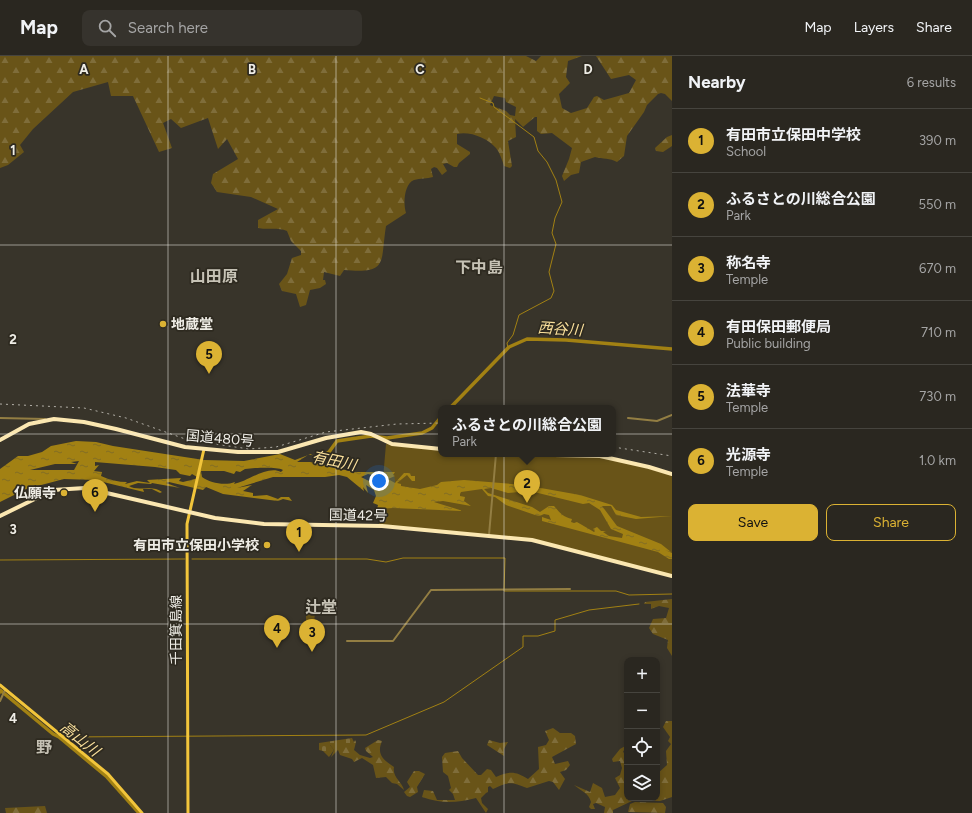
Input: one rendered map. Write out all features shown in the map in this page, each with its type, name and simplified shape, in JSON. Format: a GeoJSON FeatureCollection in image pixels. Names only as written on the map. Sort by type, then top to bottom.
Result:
{"type":"FeatureCollection","features":[{"type":"Feature","properties":{"kind":"highway","name":"国道480号"},"geometry":{"type":"LineString","coordinates":[[0,440],[21,427],[46,420],[84,422],[178,446],[203,450],[278,452],[335,436],[359,432],[372,435],[392,444],[438,449]]}},
{"type":"Feature","properties":{"kind":"highway"},"geometry":{"type":"LineString","coordinates":[[604,457],[672,474]]}},
{"type":"Feature","properties":{"kind":"highway","name":"国道42号"},"geometry":{"type":"LineString","coordinates":[[0,516],[53,490],[72,488],[94,489],[189,511],[264,524],[381,526],[489,535],[544,542],[672,576]]}},
{"type":"Feature","properties":{"kind":"main road","name":"千田箕島線"},"geometry":{"type":"LineString","coordinates":[[188,813],[187,524],[203,450]]}},
{"type":"Feature","properties":{"kind":"main road"},"geometry":{"type":"LineString","coordinates":[[0,685],[108,774],[142,813]]}},
{"type":"Feature","properties":{"kind":"street"},"geometry":{"type":"LineString","coordinates":[[628,418],[657,421],[672,415]]}},
{"type":"Feature","properties":{"kind":"street"},"geometry":{"type":"LineString","coordinates":[[0,418],[43,418],[46,420]]}},
{"type":"Feature","properties":{"kind":"street"},"geometry":{"type":"LineString","coordinates":[[489,535],[496,457]]}},
{"type":"Feature","properties":{"kind":"street"},"geometry":{"type":"LineString","coordinates":[[347,641],[393,641],[431,590],[570,589]]}},
{"type":"Feature","properties":{"kind":"street"},"geometry":{"type":"LineString","coordinates":[[0,702],[5,690]]}},
{"type":"Feature","properties":{"kind":"green space"},"geometry":{"type":"Polygon","coordinates":[[[0,56],[526,56],[536,61],[541,56],[582,56],[568,61],[566,77],[570,83],[559,94],[562,108],[571,113],[587,108],[594,97],[597,96],[604,100],[629,93],[636,80],[629,75],[611,79],[596,56],[672,56],[672,101],[665,94],[661,93],[647,105],[644,112],[627,136],[624,156],[617,162],[595,157],[581,162],[579,173],[571,175],[564,181],[562,176],[572,148],[552,133],[541,134],[537,131],[537,117],[523,127],[515,119],[516,137],[508,141],[512,166],[510,168],[504,166],[497,150],[488,141],[473,134],[457,134],[457,144],[470,152],[470,154],[459,163],[457,167],[447,163],[443,164],[447,171],[442,175],[437,168],[434,167],[431,169],[433,177],[416,179],[411,182],[405,195],[406,213],[386,226],[380,263],[375,268],[369,270],[344,270],[340,276],[324,272],[323,280],[325,280],[326,284],[320,288],[310,290],[306,305],[300,307],[296,294],[282,291],[279,284],[287,274],[292,258],[301,255],[301,251],[291,241],[287,231],[280,229],[258,228],[258,220],[278,209],[251,197],[217,192],[211,183],[213,174],[238,159],[227,139],[218,149],[208,118],[181,128],[171,119],[163,123],[172,148],[159,152],[133,96],[111,96],[108,82],[73,92],[33,129],[20,145],[24,152],[8,165],[0,168],[0,56]],[[494,96],[490,105],[515,116],[516,107],[506,102],[505,98],[494,96]]]}},
{"type":"Feature","properties":{"kind":"green space"},"geometry":{"type":"Polygon","coordinates":[[[672,135],[672,146],[663,152],[656,151],[655,148],[667,137],[672,135]]]}},
{"type":"Feature","properties":{"kind":"green space"},"geometry":{"type":"Polygon","coordinates":[[[386,444],[438,450],[438,457],[605,457],[672,475],[672,575],[545,542],[379,525],[386,444]]]}},
{"type":"Feature","properties":{"kind":"green space"},"geometry":{"type":"Polygon","coordinates":[[[672,599],[672,656],[667,648],[668,640],[653,634],[649,628],[653,619],[666,618],[669,608],[659,606],[651,609],[651,604],[644,604],[645,602],[672,599]]]}},
{"type":"Feature","properties":{"kind":"green space"},"geometry":{"type":"Polygon","coordinates":[[[306,611],[315,612],[314,624],[306,623],[306,611]]]}},
{"type":"Feature","properties":{"kind":"green space"},"geometry":{"type":"Polygon","coordinates":[[[666,721],[672,721],[672,797],[660,801],[660,771],[667,765],[666,751],[671,744],[668,741],[670,737],[663,727],[666,721]]]}},
{"type":"Feature","properties":{"kind":"green space"},"geometry":{"type":"Polygon","coordinates":[[[553,728],[560,733],[571,733],[575,736],[576,744],[552,757],[555,764],[568,761],[570,765],[566,770],[560,772],[565,779],[559,790],[553,782],[549,781],[527,788],[510,783],[493,789],[490,786],[488,787],[488,792],[481,798],[482,803],[488,809],[486,813],[476,798],[449,802],[436,801],[422,797],[424,790],[433,791],[437,800],[455,800],[453,794],[449,790],[451,788],[448,776],[443,772],[442,757],[445,753],[458,751],[462,758],[478,775],[481,775],[487,769],[491,770],[496,777],[516,773],[528,779],[539,769],[538,747],[546,745],[549,740],[545,731],[553,728]]]}},
{"type":"Feature","properties":{"kind":"green space"},"geometry":{"type":"Polygon","coordinates":[[[352,738],[354,742],[348,745],[330,745],[334,750],[329,757],[323,751],[319,750],[319,743],[352,738]]]}},
{"type":"Feature","properties":{"kind":"green space"},"geometry":{"type":"Polygon","coordinates":[[[355,740],[354,750],[360,755],[370,758],[373,757],[366,751],[365,748],[378,740],[382,741],[380,750],[382,757],[394,767],[394,774],[404,790],[397,784],[392,783],[386,777],[376,778],[373,765],[362,758],[354,762],[352,759],[340,755],[338,750],[331,757],[334,750],[330,745],[354,742],[355,740]]]}},
{"type":"Feature","properties":{"kind":"green space"},"geometry":{"type":"Polygon","coordinates":[[[489,740],[500,743],[508,742],[504,749],[504,756],[487,745],[489,740]]]}},
{"type":"Feature","properties":{"kind":"green space"},"geometry":{"type":"Polygon","coordinates":[[[624,747],[624,801],[632,801],[613,810],[613,813],[604,813],[605,807],[596,803],[593,804],[595,809],[591,809],[589,807],[591,802],[588,796],[574,785],[590,792],[593,783],[602,788],[605,797],[615,795],[620,788],[615,778],[620,775],[622,768],[620,761],[613,762],[612,759],[620,749],[624,747]]]}},
{"type":"Feature","properties":{"kind":"green space"},"geometry":{"type":"Polygon","coordinates":[[[414,771],[419,771],[425,774],[417,787],[418,792],[410,797],[407,796],[404,792],[410,787],[407,782],[414,771]]]}},
{"type":"Feature","properties":{"kind":"green space"},"geometry":{"type":"Polygon","coordinates":[[[635,802],[663,803],[666,807],[665,813],[628,812],[630,804],[635,802]]]}},
{"type":"Feature","properties":{"kind":"green space"},"geometry":{"type":"Polygon","coordinates":[[[45,806],[47,813],[6,813],[5,808],[45,806]]]}},
{"type":"Feature","properties":{"kind":"water"},"geometry":{"type":"Polygon","coordinates":[[[76,441],[96,442],[204,460],[244,461],[280,454],[295,460],[308,455],[297,462],[310,462],[354,472],[395,472],[393,475],[395,476],[388,479],[395,483],[404,473],[410,473],[411,476],[415,476],[415,481],[412,481],[407,475],[397,483],[401,484],[401,486],[420,489],[437,485],[441,482],[464,480],[524,485],[580,495],[612,505],[616,510],[641,517],[672,516],[636,519],[616,515],[611,506],[602,506],[617,526],[661,544],[671,552],[665,550],[672,553],[672,559],[669,559],[658,552],[542,521],[542,517],[551,520],[549,515],[535,515],[506,505],[495,497],[488,496],[482,489],[461,492],[460,496],[465,497],[464,501],[471,506],[443,501],[434,502],[463,511],[393,508],[377,509],[378,505],[373,503],[376,496],[374,490],[366,485],[368,493],[363,487],[364,491],[347,477],[339,475],[325,477],[273,477],[237,488],[252,485],[243,491],[253,493],[253,496],[267,495],[278,499],[281,497],[289,497],[292,501],[283,499],[278,501],[223,494],[206,487],[203,490],[169,482],[166,483],[180,488],[152,483],[151,484],[138,483],[129,486],[133,488],[150,488],[162,492],[160,493],[152,489],[143,489],[144,492],[95,480],[64,479],[26,489],[0,502],[0,469],[18,456],[28,456],[42,452],[51,446],[76,441]],[[79,461],[71,462],[77,464],[55,464],[30,470],[74,470],[79,461]],[[95,462],[95,466],[99,465],[94,471],[102,472],[101,476],[120,482],[127,482],[125,484],[137,481],[150,483],[147,480],[181,478],[179,481],[183,482],[199,478],[192,474],[190,476],[180,474],[176,470],[155,467],[95,462]],[[277,468],[245,469],[240,472],[236,471],[234,474],[224,471],[201,471],[202,477],[209,481],[222,484],[235,482],[234,484],[263,472],[275,470],[281,472],[283,470],[277,468]],[[368,474],[361,477],[375,484],[381,484],[382,481],[377,476],[368,474]],[[491,488],[484,489],[488,493],[532,507],[540,512],[549,506],[554,506],[566,517],[572,519],[571,522],[577,522],[594,532],[595,531],[593,529],[597,527],[601,531],[606,531],[603,532],[609,536],[622,538],[623,534],[611,529],[600,510],[589,503],[583,504],[530,491],[508,493],[491,488]]]}},
{"type":"Feature","properties":{"kind":"waterway"},"geometry":{"type":"LineString","coordinates":[[480,98],[493,103],[494,107],[534,137],[538,151],[547,162],[556,180],[562,202],[555,218],[552,233],[556,244],[549,272],[554,291],[551,298],[519,315],[513,335],[507,343],[508,348]]}},
{"type":"Feature","properties":{"kind":"waterway","name":"西谷川"},"geometry":{"type":"LineString","coordinates":[[453,405],[509,347],[527,339],[566,340],[672,349]]}},
{"type":"Feature","properties":{"kind":"waterway","name":"西谷川"},"geometry":{"type":"LineString","coordinates":[[319,468],[322,456],[329,452],[337,441],[371,436],[387,438],[422,433],[432,428],[438,421]]}},
{"type":"Feature","properties":{"kind":"waterway"},"geometry":{"type":"LineString","coordinates":[[192,559],[367,559],[386,562],[403,558],[505,558],[504,591],[616,591],[629,595],[672,594]]}},
{"type":"Feature","properties":{"kind":"waterway"},"geometry":{"type":"LineString","coordinates":[[0,560],[185,559]]}},
{"type":"Feature","properties":{"kind":"waterway"},"geometry":{"type":"LineString","coordinates":[[65,737],[366,735],[444,702],[523,647],[523,636],[538,636],[555,631],[555,620],[589,610],[639,604]]}},
{"type":"Feature","properties":{"kind":"waterway","name":"高山川"},"geometry":{"type":"LineString","coordinates":[[0,690],[107,777],[139,813]]}},
{"type":"Feature","properties":{"kind":"railway"},"geometry":{"type":"LineString","coordinates":[[0,404],[84,408],[126,418],[188,440],[249,449],[276,447],[326,432],[397,424],[438,423]]}},
{"type":"Feature","properties":{"kind":"railway"},"geometry":{"type":"LineString","coordinates":[[616,447],[672,456]]}},
{"type":"Feature","properties":{"kind":"place","name":"地蔵堂"},"geometry":{"type":"Point","coordinates":[163,324]}},
{"type":"Feature","properties":{"kind":"place","name":"法華寺"},"geometry":{"type":"Point","coordinates":[209,374]}},
{"type":"Feature","properties":{"kind":"place","name":"仏願寺"},"geometry":{"type":"Point","coordinates":[64,493]}},
{"type":"Feature","properties":{"kind":"place","name":"ふるさとの川総合公園"},"geometry":{"type":"Point","coordinates":[527,503]}},
{"type":"Feature","properties":{"kind":"place","name":"光源寺"},"geometry":{"type":"Point","coordinates":[95,512]}},
{"type":"Feature","properties":{"kind":"place","name":"有田市立保田小学校"},"geometry":{"type":"Point","coordinates":[267,545]}},
{"type":"Feature","properties":{"kind":"place","name":"有田市立保田中学校"},"geometry":{"type":"Point","coordinates":[299,552]}},
{"type":"Feature","properties":{"kind":"place","name":"有田保田郵便局"},"geometry":{"type":"Point","coordinates":[277,648]}},
{"type":"Feature","properties":{"kind":"place","name":"称名寺"},"geometry":{"type":"Point","coordinates":[312,652]}},
{"type":"Feature","properties":{"kind":"district","name":"下中島"},"geometry":{"type":"Point","coordinates":[479,267]}},
{"type":"Feature","properties":{"kind":"district","name":"山田原"},"geometry":{"type":"Point","coordinates":[214,276]}},
{"type":"Feature","properties":{"kind":"district","name":"辻堂"},"geometry":{"type":"Point","coordinates":[321,607]}},
{"type":"Feature","properties":{"kind":"district","name":"野"},"geometry":{"type":"Point","coordinates":[44,747]}},
{"type":"Feature","properties":{"kind":"water label","name":"有田川"},"geometry":{"type":"Point","coordinates":[334,461]}}]}
